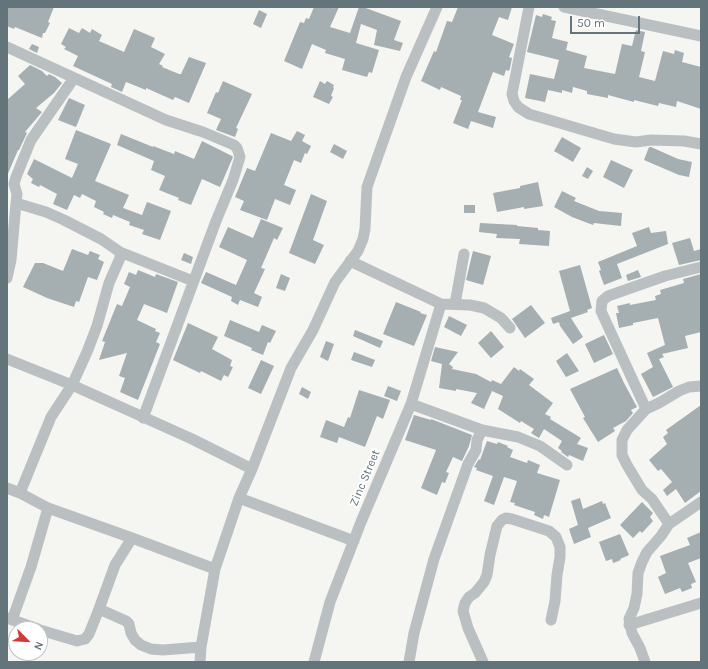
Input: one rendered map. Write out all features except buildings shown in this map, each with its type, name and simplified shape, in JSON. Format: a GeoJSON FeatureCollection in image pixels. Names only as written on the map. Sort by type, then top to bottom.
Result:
{"type":"FeatureCollection","features":[{"type":"Feature","properties":{"kind":"street"},"geometry":{"type":"LineString","coordinates":[[200,662],[201,647],[215,569],[238,498],[252,469],[291,368],[313,330],[334,282],[358,251],[365,229],[367,187],[406,78],[437,7]]}},
{"type":"Feature","properties":{"kind":"street"},"geometry":{"type":"LineString","coordinates":[[529,7],[512,94],[518,107],[529,114],[614,139],[636,142],[651,140],[684,141],[701,144]]}},
{"type":"Feature","properties":{"kind":"street"},"geometry":{"type":"LineString","coordinates":[[564,7],[581,9],[701,36]]}},
{"type":"Feature","properties":{"kind":"street"},"geometry":{"type":"LineString","coordinates":[[7,47],[166,120],[203,132],[234,145],[237,148],[240,157],[234,180],[216,221],[193,281],[143,418]]}},
{"type":"Feature","properties":{"kind":"street"},"geometry":{"type":"LineString","coordinates":[[7,278],[11,260],[17,194],[14,184],[31,140],[74,78]]}},
{"type":"Feature","properties":{"kind":"street"},"geometry":{"type":"LineString","coordinates":[[16,203],[46,212],[101,239],[120,252],[193,281]]}},
{"type":"Feature","properties":{"kind":"street"},"geometry":{"type":"LineString","coordinates":[[20,493],[51,417],[72,385],[97,326],[106,293],[120,258],[120,252]]}},
{"type":"Feature","properties":{"kind":"street"},"geometry":{"type":"LineString","coordinates":[[455,304],[464,254]]}},
{"type":"Feature","properties":{"kind":"street"},"geometry":{"type":"LineString","coordinates":[[350,261],[441,304],[470,305],[484,308],[502,318],[510,328]]}},
{"type":"Feature","properties":{"kind":"street"},"geometry":{"type":"LineString","coordinates":[[646,409],[601,311],[602,301],[608,296],[665,276],[701,267]]}},
{"type":"Feature","properties":{"kind":"street","name":"Zinc Street"},"geometry":{"type":"LineString","coordinates":[[314,662],[330,602],[411,404],[441,304]]}},
{"type":"Feature","properties":{"kind":"street"},"geometry":{"type":"LineString","coordinates":[[7,359],[72,385],[192,439],[252,469]]}},
{"type":"Feature","properties":{"kind":"street"},"geometry":{"type":"LineString","coordinates":[[669,524],[652,499],[642,490],[622,455],[621,447],[624,435],[646,409],[679,391],[689,387],[701,386]]}},
{"type":"Feature","properties":{"kind":"street"},"geometry":{"type":"LineString","coordinates":[[411,404],[482,430],[518,437],[540,446],[567,465]]}},
{"type":"Feature","properties":{"kind":"street"},"geometry":{"type":"LineString","coordinates":[[410,662],[414,633],[434,559],[468,464],[476,450],[476,440],[482,430]]}},
{"type":"Feature","properties":{"kind":"street"},"geometry":{"type":"LineString","coordinates":[[7,488],[20,493],[48,508],[215,569]]}},
{"type":"Feature","properties":{"kind":"street"},"geometry":{"type":"LineString","coordinates":[[238,498],[354,541]]}},
{"type":"Feature","properties":{"kind":"street"},"geometry":{"type":"LineString","coordinates":[[645,662],[629,624],[629,617],[635,601],[638,573],[648,552],[669,524],[701,502]]}},
{"type":"Feature","properties":{"kind":"street"},"geometry":{"type":"LineString","coordinates":[[9,619],[30,567],[48,508]]}},
{"type":"Feature","properties":{"kind":"street"},"geometry":{"type":"LineString","coordinates":[[483,662],[468,628],[463,611],[465,603],[469,597],[475,593],[484,582],[487,575],[497,526],[506,518],[549,531],[556,536],[560,547],[560,557],[551,620]]}},
{"type":"Feature","properties":{"kind":"street"},"geometry":{"type":"LineString","coordinates":[[48,632],[77,641],[85,639],[89,634],[99,609],[114,565],[132,538]]}},
{"type":"Feature","properties":{"kind":"street"},"geometry":{"type":"LineString","coordinates":[[629,624],[701,603]]}},
{"type":"Feature","properties":{"kind":"street"},"geometry":{"type":"LineString","coordinates":[[99,609],[126,621],[129,624],[131,633],[135,640],[141,645],[151,649],[168,650],[201,647]]}}]}
